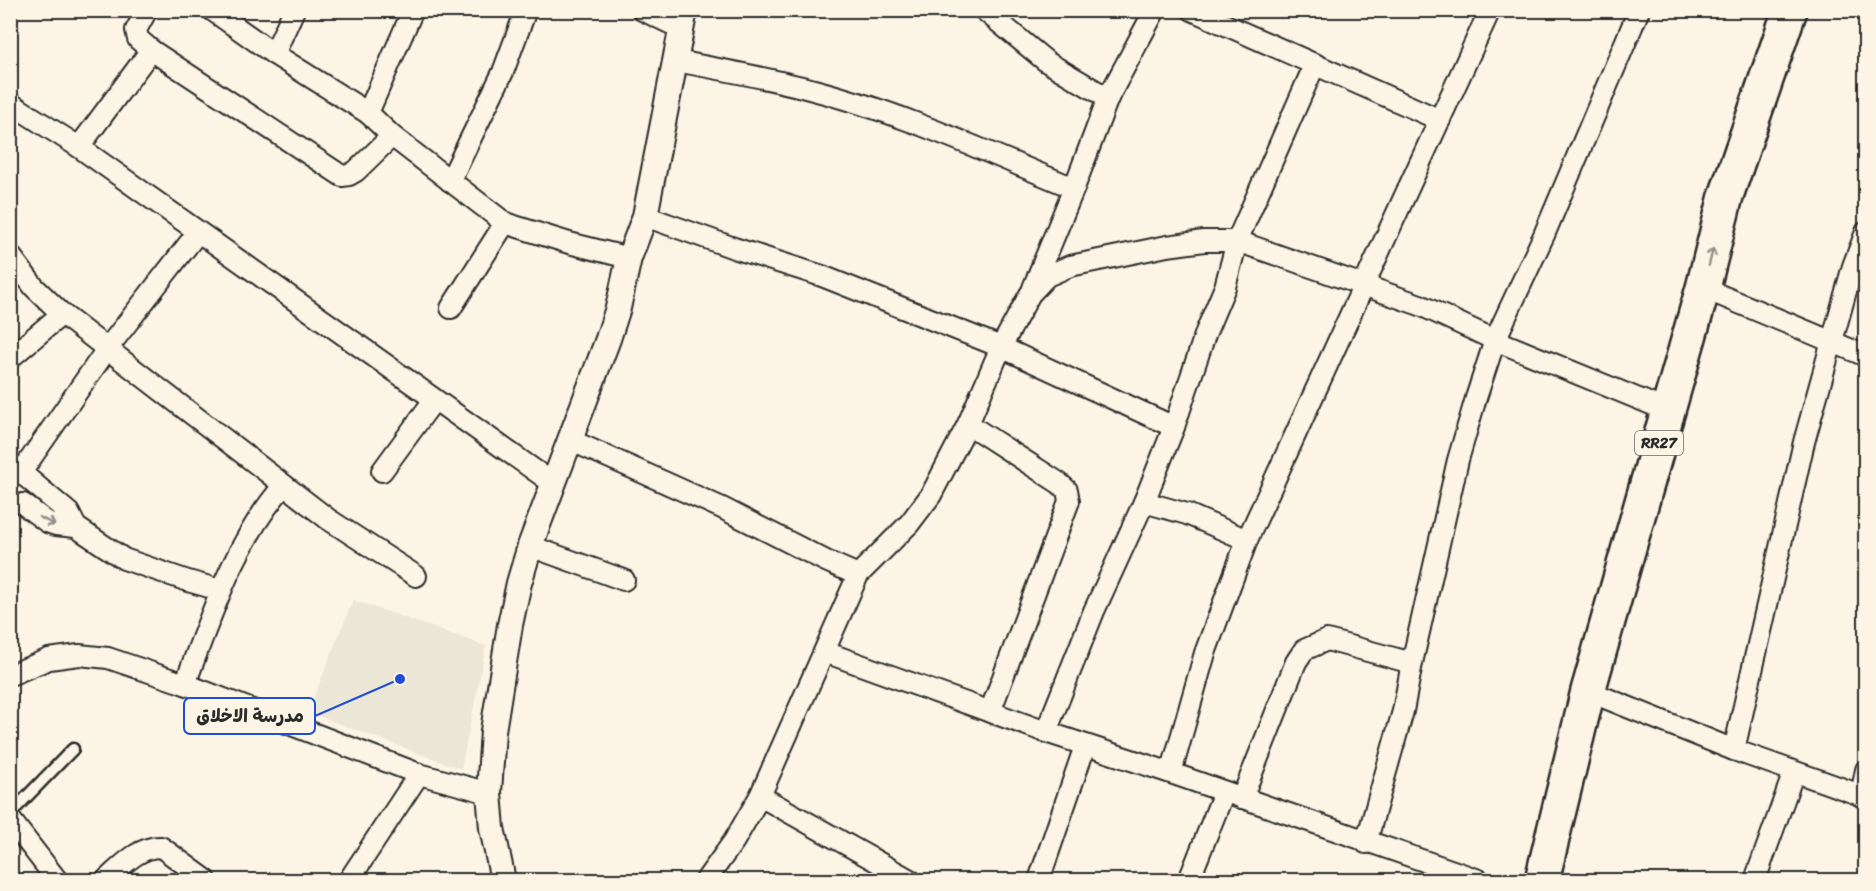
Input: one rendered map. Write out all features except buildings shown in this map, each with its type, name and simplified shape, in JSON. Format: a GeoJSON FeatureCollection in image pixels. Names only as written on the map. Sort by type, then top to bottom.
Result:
{"type":"FeatureCollection","features":[{"type":"Feature","properties":{"kind":"highway","name":"RR27"},"geometry":{"type":"LineString","coordinates":[[1537,878],[1588,691],[1659,406],[1706,190],[1770,10]]}},
{"type":"Feature","properties":{"kind":"highway","name":"RR27"},"geometry":{"type":"LineString","coordinates":[[1537,878],[1572,678],[1659,406],[1703,288],[1726,196],[1790,10]]}},
{"type":"Feature","properties":{"kind":"street"},"geometry":{"type":"LineString","coordinates":[[147,10],[136,30],[138,39],[238,109],[342,176],[356,171],[392,136]]}},
{"type":"Feature","properties":{"kind":"street"},"geometry":{"type":"LineString","coordinates":[[212,10],[274,54],[368,113],[392,136],[505,223],[569,243],[629,258]]}},
{"type":"Feature","properties":{"kind":"street"},"geometry":{"type":"LineString","coordinates":[[274,54],[294,10]]}},
{"type":"Feature","properties":{"kind":"street"},"geometry":{"type":"LineString","coordinates":[[368,113],[413,10]]}},
{"type":"Feature","properties":{"kind":"street"},"geometry":{"type":"LineString","coordinates":[[450,181],[503,72],[526,10]]}},
{"type":"Feature","properties":{"kind":"street"},"geometry":{"type":"LineString","coordinates":[[504,880],[492,828],[489,793],[493,731],[519,583],[530,546],[618,308],[629,258],[645,216],[683,20],[642,10]]}},
{"type":"Feature","properties":{"kind":"street"},"geometry":{"type":"LineString","coordinates":[[984,10],[1047,62],[1108,98]]}},
{"type":"Feature","properties":{"kind":"street"},"geometry":{"type":"LineString","coordinates":[[707,880],[734,841],[760,796],[858,575],[909,524],[931,495],[968,424],[1001,347],[1030,294],[1108,98],[1155,10]]}},
{"type":"Feature","properties":{"kind":"street"},"geometry":{"type":"LineString","coordinates":[[1192,10],[1440,120]]}},
{"type":"Feature","properties":{"kind":"street"},"geometry":{"type":"LineString","coordinates":[[1366,843],[1403,711],[1458,460],[1495,340],[1544,235],[1639,10]]}},
{"type":"Feature","properties":{"kind":"street"},"geometry":{"type":"LineString","coordinates":[[1172,773],[1205,653],[1247,540],[1440,120],[1484,12]]}},
{"type":"Feature","properties":{"kind":"street"},"geometry":{"type":"LineString","coordinates":[[79,147],[151,50]]}},
{"type":"Feature","properties":{"kind":"street"},"geometry":{"type":"LineString","coordinates":[[676,61],[807,88],[875,109],[937,131],[1074,188]]}},
{"type":"Feature","properties":{"kind":"street"},"geometry":{"type":"LineString","coordinates":[[1046,732],[1094,611],[1144,502],[1174,427],[1206,332],[1225,287],[1237,241],[1315,64]]}},
{"type":"Feature","properties":{"kind":"street"},"geometry":{"type":"LineString","coordinates":[[10,103],[79,147],[554,484]]}},
{"type":"Feature","properties":{"kind":"street"},"geometry":{"type":"LineString","coordinates":[[645,216],[822,276],[1001,347],[1174,427]]}},
{"type":"Feature","properties":{"kind":"street"},"geometry":{"type":"LineString","coordinates":[[450,308],[505,223]]}},
{"type":"Feature","properties":{"kind":"street"},"geometry":{"type":"LineString","coordinates":[[76,527],[69,513],[15,469],[198,232]]}},
{"type":"Feature","properties":{"kind":"street"},"geometry":{"type":"LineString","coordinates":[[1734,750],[1804,442],[1853,266],[1866,232]]}},
{"type":"Feature","properties":{"kind":"street"},"geometry":{"type":"LineString","coordinates":[[1030,294],[1047,276],[1070,266],[1167,246],[1204,241],[1237,241],[1420,305],[1495,340],[1659,406]]}},
{"type":"Feature","properties":{"kind":"street"},"geometry":{"type":"LineString","coordinates":[[10,255],[34,287],[62,315],[328,519],[416,576]]}},
{"type":"Feature","properties":{"kind":"street"},"geometry":{"type":"LineString","coordinates":[[1703,288],[1866,356]]}},
{"type":"Feature","properties":{"kind":"street"},"geometry":{"type":"LineString","coordinates":[[10,358],[62,315]]}},
{"type":"Feature","properties":{"kind":"street"},"geometry":{"type":"LineString","coordinates":[[382,471],[434,400]]}},
{"type":"Feature","properties":{"kind":"street"},"geometry":{"type":"LineString","coordinates":[[968,424],[1059,483],[1067,490],[1069,501],[990,712]]}},
{"type":"Feature","properties":{"kind":"street"},"geometry":{"type":"LineString","coordinates":[[570,440],[722,508],[858,575]]}},
{"type":"Feature","properties":{"kind":"street"},"geometry":{"type":"LineString","coordinates":[[185,684],[230,567],[284,485]]}},
{"type":"Feature","properties":{"kind":"street"},"geometry":{"type":"LineString","coordinates":[[38,488],[17,509],[56,525],[76,527],[124,558],[220,590]]}},
{"type":"Feature","properties":{"kind":"street"},"geometry":{"type":"LineString","coordinates":[[1144,502],[1187,514],[1247,540]]}},
{"type":"Feature","properties":{"kind":"street"},"geometry":{"type":"LineString","coordinates":[[530,546],[624,580]]}},
{"type":"Feature","properties":{"kind":"street"},"geometry":{"type":"LineString","coordinates":[[1189,880],[1304,650],[1327,640],[1412,663]]}},
{"type":"Feature","properties":{"kind":"street"},"geometry":{"type":"LineString","coordinates":[[825,652],[1085,746],[1172,773],[1366,843],[1442,875],[1479,880]]}},
{"type":"Feature","properties":{"kind":"street"},"geometry":{"type":"LineString","coordinates":[[10,675],[49,658],[79,655],[108,658],[185,684],[419,774],[489,793]]}},
{"type":"Feature","properties":{"kind":"street"},"geometry":{"type":"LineString","coordinates":[[1588,691],[1734,750],[1863,796],[1866,770]]}},
{"type":"Feature","properties":{"kind":"street"},"geometry":{"type":"LineString","coordinates":[[1039,880],[1085,746]]}},
{"type":"Feature","properties":{"kind":"street"},"geometry":{"type":"LineString","coordinates":[[1755,880],[1794,772]]}},
{"type":"Feature","properties":{"kind":"street"},"geometry":{"type":"LineString","coordinates":[[349,880],[419,774]]}},
{"type":"Feature","properties":{"kind":"street"},"geometry":{"type":"LineString","coordinates":[[760,796],[910,880]]}},
{"type":"Feature","properties":{"kind":"street"},"geometry":{"type":"LineString","coordinates":[[10,819],[47,877]]}},
{"type":"Feature","properties":{"kind":"street"},"geometry":{"type":"LineString","coordinates":[[106,880],[141,852],[152,847],[161,847],[206,880]]}},
{"type":"Feature","properties":{"kind":"lane"},"geometry":{"type":"LineString","coordinates":[[10,814],[73,749]]}},
{"type":"Feature","properties":{"kind":"shaded area"},"geometry":{"type":"Polygon","coordinates":[[[353,600],[486,646],[461,769],[308,712],[353,600]]]}},
{"type":"Feature","properties":{"kind":"place","name":"مدرسة الاخلاق"},"geometry":{"type":"Point","coordinates":[400,679]}}]}
